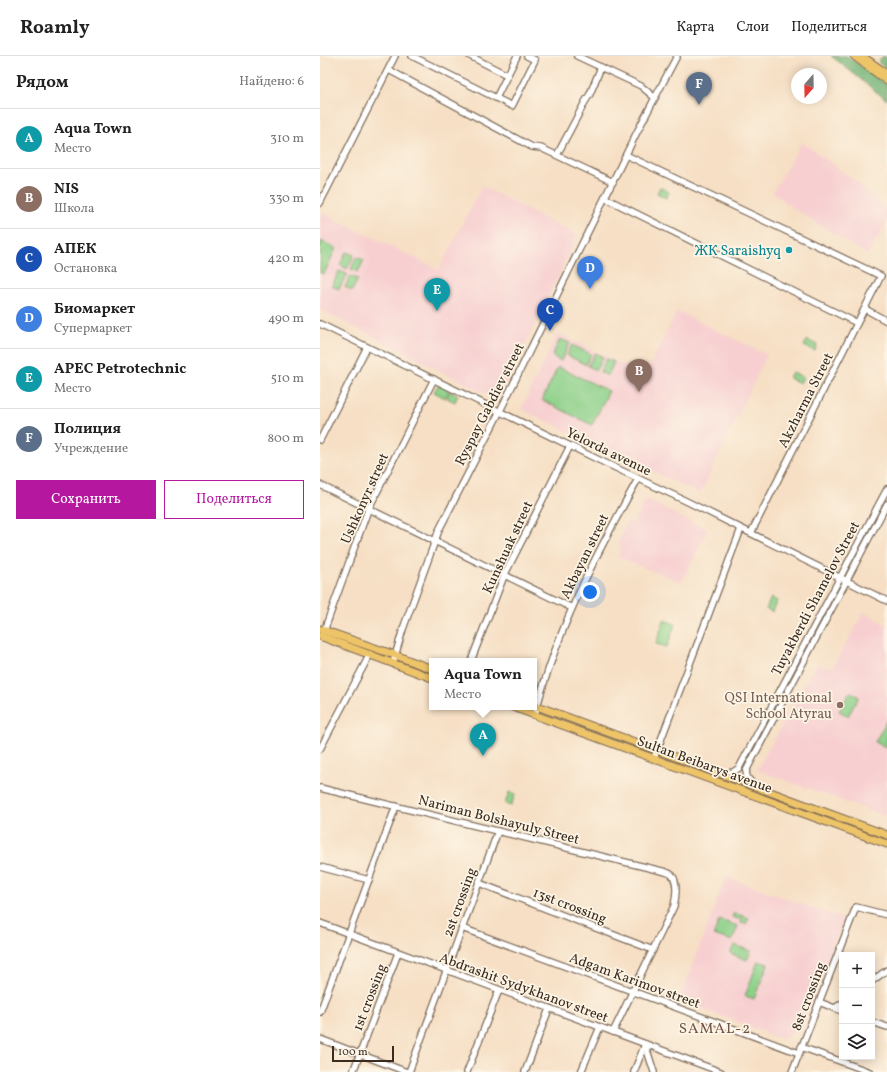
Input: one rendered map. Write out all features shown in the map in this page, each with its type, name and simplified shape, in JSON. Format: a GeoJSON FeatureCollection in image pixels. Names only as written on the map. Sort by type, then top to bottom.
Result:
{"type":"FeatureCollection","features":[{"type":"Feature","properties":{"kind":"main road"},"geometry":{"type":"LineString","coordinates":[[854,56],[887,81]]}},
{"type":"Feature","properties":{"kind":"main road"},"geometry":{"type":"LineString","coordinates":[[862,56],[887,74]]}},
{"type":"Feature","properties":{"kind":"main road"},"geometry":{"type":"LineString","coordinates":[[321,632],[370,654],[429,677]]}},
{"type":"Feature","properties":{"kind":"main road"},"geometry":{"type":"LineString","coordinates":[[321,632],[395,655],[429,668]]}},
{"type":"Feature","properties":{"kind":"main road","name":"Sultan Beibarys avenue"},"geometry":{"type":"LineString","coordinates":[[537,705],[887,835]]}},
{"type":"Feature","properties":{"kind":"main road","name":"Sultan Beibarys avenue"},"geometry":{"type":"LineString","coordinates":[[522,710],[887,844]]}},
{"type":"Feature","properties":{"kind":"street"},"geometry":{"type":"LineString","coordinates":[[320,203],[395,56]]}},
{"type":"Feature","properties":{"kind":"street"},"geometry":{"type":"LineString","coordinates":[[412,56],[420,58],[512,106],[536,58],[527,56]]}},
{"type":"Feature","properties":{"kind":"street"},"geometry":{"type":"LineString","coordinates":[[470,56],[507,75]]}},
{"type":"Feature","properties":{"kind":"street"},"geometry":{"type":"LineString","coordinates":[[496,98],[517,56]]}},
{"type":"Feature","properties":{"kind":"street"},"geometry":{"type":"LineString","coordinates":[[577,56],[641,86],[655,98]]}},
{"type":"Feature","properties":{"kind":"street","name":"Ryspay Gabdiev street"},"geometry":{"type":"LineString","coordinates":[[393,663],[403,629],[443,523],[626,155],[677,56]]}},
{"type":"Feature","properties":{"kind":"street"},"geometry":{"type":"LineString","coordinates":[[557,155],[590,94],[601,67]]}},
{"type":"Feature","properties":{"kind":"street"},"geometry":{"type":"LineString","coordinates":[[389,70],[506,134],[532,147],[541,148],[557,155],[613,182]]}},
{"type":"Feature","properties":{"kind":"street","name":"Akzharma Street"},"geometry":{"type":"LineString","coordinates":[[626,155],[881,276],[751,534]]}},
{"type":"Feature","properties":{"kind":"street"},"geometry":{"type":"LineString","coordinates":[[605,198],[857,323]]}},
{"type":"Feature","properties":{"kind":"street"},"geometry":{"type":"LineString","coordinates":[[865,309],[887,321]]}},
{"type":"Feature","properties":{"kind":"street","name":"Yelorda avenue"},"geometry":{"type":"LineString","coordinates":[[320,324],[686,501],[887,601]]}},
{"type":"Feature","properties":{"kind":"street"},"geometry":{"type":"LineString","coordinates":[[320,440],[367,347]]}},
{"type":"Feature","properties":{"kind":"street","name":"Ushkonyr street"},"geometry":{"type":"LineString","coordinates":[[321,632],[368,510],[434,379]]}},
{"type":"Feature","properties":{"kind":"street","name":"Kunshuak street"},"geometry":{"type":"LineString","coordinates":[[472,658],[504,576],[570,446]]}},
{"type":"Feature","properties":{"kind":"street","name":"Akbayan street"},"geometry":{"type":"LineString","coordinates":[[537,702],[572,608],[590,569],[638,479]]}},
{"type":"Feature","properties":{"kind":"street"},"geometry":{"type":"LineString","coordinates":[[320,485],[368,510],[572,608]]}},
{"type":"Feature","properties":{"kind":"street","name":"Tuyakberdi Shamelov Street"},"geometry":{"type":"LineString","coordinates":[[724,774],[733,772],[739,768],[887,489]]}},
{"type":"Feature","properties":{"kind":"street","name":"Tuyakberdi Shamelov Street"},"geometry":{"type":"LineString","coordinates":[[753,785],[747,777],[746,771],[887,504]]}},
{"type":"Feature","properties":{"kind":"street"},"geometry":{"type":"LineString","coordinates":[[654,758],[741,529]]}},
{"type":"Feature","properties":{"kind":"street"},"geometry":{"type":"LineString","coordinates":[[320,749],[370,654]]}},
{"type":"Feature","properties":{"kind":"street","name":"Akbayan street"},"geometry":{"type":"LineString","coordinates":[[535,715],[536,710]]}},
{"type":"Feature","properties":{"kind":"street","name":"Nariman Bolshayuly Street"},"geometry":{"type":"LineString","coordinates":[[320,788],[666,872],[672,875],[676,896],[674,906],[653,950]]}},
{"type":"Feature","properties":{"kind":"street"},"geometry":{"type":"LineString","coordinates":[[320,1012],[396,806]]}},
{"type":"Feature","properties":{"kind":"street","name":"2st crossing"},"geometry":{"type":"LineString","coordinates":[[408,1072],[498,831]]}},
{"type":"Feature","properties":{"kind":"street"},"geometry":{"type":"LineString","coordinates":[[320,867],[369,880]]}},
{"type":"Feature","properties":{"kind":"street","name":"13st crossing"},"geometry":{"type":"LineString","coordinates":[[479,883],[653,950]]}},
{"type":"Feature","properties":{"kind":"street","name":"8st crossing"},"geometry":{"type":"LineString","coordinates":[[792,1072],[856,907],[887,915]]}},
{"type":"Feature","properties":{"kind":"street","name":"Abdrashit Sydykhanov street"},"geometry":{"type":"LineString","coordinates":[[320,923],[721,1072]]}},
{"type":"Feature","properties":{"kind":"street","name":"Adgam Karimov street"},"geometry":{"type":"LineString","coordinates":[[462,928],[633,992],[800,1050],[870,1072]]}},
{"type":"Feature","properties":{"kind":"street"},"geometry":{"type":"LineString","coordinates":[[613,1032],[653,950]]}},
{"type":"Feature","properties":{"kind":"street","name":"1st crossing"},"geometry":{"type":"LineString","coordinates":[[353,1072],[398,953]]}},
{"type":"Feature","properties":{"kind":"street"},"geometry":{"type":"LineString","coordinates":[[875,979],[887,970]]}},
{"type":"Feature","properties":{"kind":"street"},"geometry":{"type":"LineString","coordinates":[[467,1072],[499,990]]}},
{"type":"Feature","properties":{"kind":"street"},"geometry":{"type":"LineString","coordinates":[[819,1002],[839,1010]]}},
{"type":"Feature","properties":{"kind":"street"},"geometry":{"type":"LineString","coordinates":[[835,1008],[839,1005]]}},
{"type":"Feature","properties":{"kind":"street"},"geometry":{"type":"LineString","coordinates":[[525,1072],[549,1008]]}},
{"type":"Feature","properties":{"kind":"street"},"geometry":{"type":"LineString","coordinates":[[875,1023],[887,1027]]}},
{"type":"Feature","properties":{"kind":"street"},"geometry":{"type":"LineString","coordinates":[[581,1072],[600,1027]]}},
{"type":"Feature","properties":{"kind":"street"},"geometry":{"type":"LineString","coordinates":[[320,1039],[408,1072]]}},
{"type":"Feature","properties":{"kind":"street"},"geometry":{"type":"LineString","coordinates":[[634,1072],[645,1044]]}},
{"type":"Feature","properties":{"kind":"street"},"geometry":{"type":"LineString","coordinates":[[645,1044],[654,1072]]}},
{"type":"Feature","properties":{"kind":"shaded area"},"geometry":{"type":"Polygon","coordinates":[[[802,142],[859,184],[887,211],[887,222],[867,255],[793,208],[773,192],[802,142]]]}},
{"type":"Feature","properties":{"kind":"shaded area"},"geometry":{"type":"Polygon","coordinates":[[[482,186],[578,236],[498,400],[320,310],[320,212],[439,270],[482,186]]]}},
{"type":"Feature","properties":{"kind":"shaded area"},"geometry":{"type":"Polygon","coordinates":[[[677,311],[767,355],[700,494],[521,409],[558,333],[645,376],[677,311]]]}},
{"type":"Feature","properties":{"kind":"shaded area"},"geometry":{"type":"Polygon","coordinates":[[[645,499],[708,530],[682,582],[617,556],[622,546],[617,544],[628,521],[634,523],[645,499]]]}},
{"type":"Feature","properties":{"kind":"shaded area","name":"QSI International School Atyrau"},"geometry":{"type":"Polygon","coordinates":[[[864,612],[887,625],[887,817],[757,770],[817,663],[826,668],[827,666],[832,668],[864,612]]]}},
{"type":"Feature","properties":{"kind":"shaded area"},"geometry":{"type":"Polygon","coordinates":[[[726,877],[844,919],[803,1026],[782,1039],[679,1000],[726,877]]]}},
{"type":"Feature","properties":{"kind":"green space"},"geometry":{"type":"Polygon","coordinates":[[[831,56],[847,56],[887,85],[887,100],[845,67],[831,56]]]}},
{"type":"Feature","properties":{"kind":"green space"},"geometry":{"type":"Polygon","coordinates":[[[883,56],[887,58],[887,70],[878,62],[883,56]]]}},
{"type":"Feature","properties":{"kind":"green space"},"geometry":{"type":"Polygon","coordinates":[[[660,187],[669,192],[666,198],[657,193],[660,187]]]}},
{"type":"Feature","properties":{"kind":"green space"},"geometry":{"type":"Polygon","coordinates":[[[321,241],[336,248],[324,274],[320,273],[321,241]]]}},
{"type":"Feature","properties":{"kind":"green space"},"geometry":{"type":"Polygon","coordinates":[[[346,252],[354,255],[347,269],[340,265],[346,252]]]}},
{"type":"Feature","properties":{"kind":"green space"},"geometry":{"type":"Polygon","coordinates":[[[356,257],[364,260],[358,272],[351,269],[356,257]]]}},
{"type":"Feature","properties":{"kind":"green space"},"geometry":{"type":"Polygon","coordinates":[[[339,271],[347,274],[339,289],[332,286],[339,271]]]}},
{"type":"Feature","properties":{"kind":"green space"},"geometry":{"type":"Polygon","coordinates":[[[350,276],[358,279],[352,291],[345,287],[350,276]]]}},
{"type":"Feature","properties":{"kind":"green space"},"geometry":{"type":"Polygon","coordinates":[[[560,339],[570,343],[561,361],[552,356],[560,339]]]}},
{"type":"Feature","properties":{"kind":"green space"},"geometry":{"type":"Polygon","coordinates":[[[807,340],[817,345],[815,351],[804,346],[807,340]]]}},
{"type":"Feature","properties":{"kind":"green space"},"geometry":{"type":"Polygon","coordinates":[[[572,345],[591,354],[586,365],[567,355],[572,345]]]}},
{"type":"Feature","properties":{"kind":"green space"},"geometry":{"type":"Polygon","coordinates":[[[595,353],[603,357],[596,370],[588,366],[595,353]]]}},
{"type":"Feature","properties":{"kind":"green space"},"geometry":{"type":"Polygon","coordinates":[[[606,359],[614,362],[608,376],[600,372],[606,359]]]}},
{"type":"Feature","properties":{"kind":"green space"},"geometry":{"type":"Polygon","coordinates":[[[558,367],[609,391],[592,425],[542,400],[558,367]]]}},
{"type":"Feature","properties":{"kind":"green space"},"geometry":{"type":"Polygon","coordinates":[[[792,372],[803,377],[800,383],[789,378],[792,372]]]}},
{"type":"Feature","properties":{"kind":"green space"},"geometry":{"type":"Polygon","coordinates":[[[438,385],[449,390],[445,398],[434,392],[438,385]]]}},
{"type":"Feature","properties":{"kind":"green space"},"geometry":{"type":"Polygon","coordinates":[[[450,391],[458,395],[455,402],[447,398],[450,391]]]}},
{"type":"Feature","properties":{"kind":"green space"},"geometry":{"type":"Polygon","coordinates":[[[771,598],[777,601],[772,612],[766,609],[771,598]]]}},
{"type":"Feature","properties":{"kind":"green space"},"geometry":{"type":"Polygon","coordinates":[[[664,620],[675,624],[667,647],[656,644],[664,620]]]}},
{"type":"Feature","properties":{"kind":"green space"},"geometry":{"type":"Polygon","coordinates":[[[850,692],[859,697],[848,716],[839,711],[850,692]]]}},
{"type":"Feature","properties":{"kind":"green space"},"geometry":{"type":"Polygon","coordinates":[[[887,720],[887,748],[875,742],[887,720]]]}},
{"type":"Feature","properties":{"kind":"green space"},"geometry":{"type":"Polygon","coordinates":[[[509,792],[515,794],[511,806],[505,804],[509,792]]]}},
{"type":"Feature","properties":{"kind":"green space"},"geometry":{"type":"Polygon","coordinates":[[[734,913],[749,918],[746,924],[741,923],[742,920],[732,917],[734,913]]]}},
{"type":"Feature","properties":{"kind":"green space"},"geometry":{"type":"Polygon","coordinates":[[[719,920],[738,926],[732,941],[714,935],[719,920]]]}},
{"type":"Feature","properties":{"kind":"green space"},"geometry":{"type":"Polygon","coordinates":[[[734,945],[751,951],[747,960],[732,954],[731,952],[734,945]]]}},
{"type":"Feature","properties":{"kind":"green space"},"geometry":{"type":"Polygon","coordinates":[[[758,961],[768,964],[754,999],[745,996],[758,961]]]}},
{"type":"Feature","properties":{"kind":"place","name":"Полиция"},"geometry":{"type":"Point","coordinates":[699,105]}},
{"type":"Feature","properties":{"kind":"place","name":"ЖК Saraishyq"},"geometry":{"type":"Point","coordinates":[789,250]}},
{"type":"Feature","properties":{"kind":"place","name":"Биомаркет"},"geometry":{"type":"Point","coordinates":[590,289]}},
{"type":"Feature","properties":{"kind":"place","name":"APEC Petrotechnic"},"geometry":{"type":"Point","coordinates":[437,311]}},
{"type":"Feature","properties":{"kind":"place","name":"АПЕК"},"geometry":{"type":"Point","coordinates":[550,331]}},
{"type":"Feature","properties":{"kind":"place","name":"NIS"},"geometry":{"type":"Point","coordinates":[639,392]}},
{"type":"Feature","properties":{"kind":"place","name":"QSI International School Atyrau"},"geometry":{"type":"Point","coordinates":[840,705]}},
{"type":"Feature","properties":{"kind":"place","name":"Aqua Town"},"geometry":{"type":"Point","coordinates":[483,756]}},
{"type":"Feature","properties":{"kind":"district","name":"SAMAL-2"},"geometry":{"type":"Point","coordinates":[715,1028]}}]}
